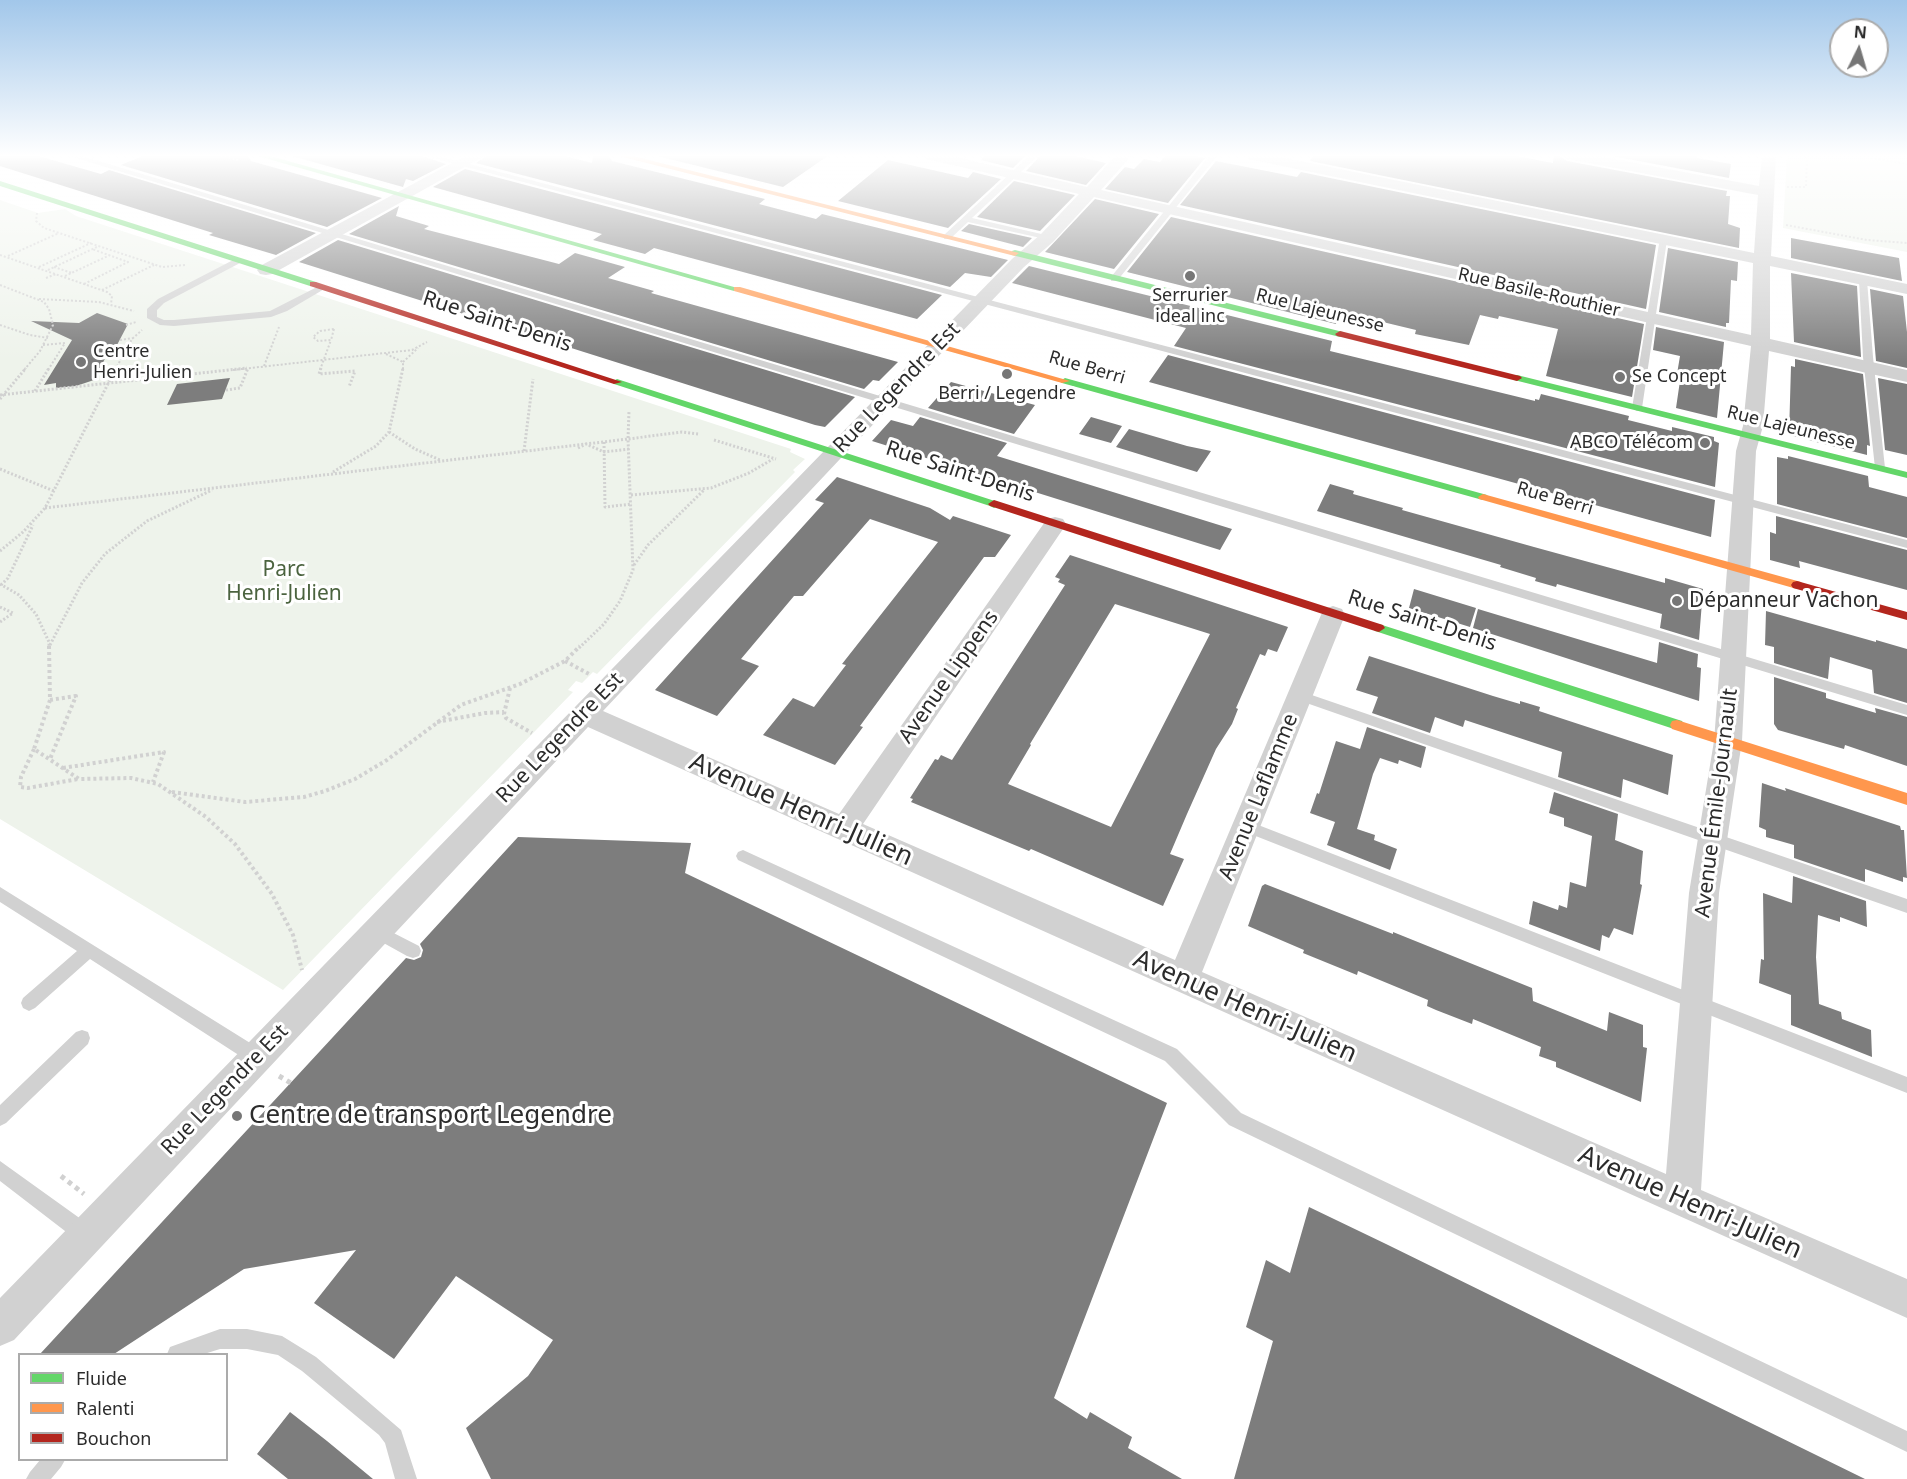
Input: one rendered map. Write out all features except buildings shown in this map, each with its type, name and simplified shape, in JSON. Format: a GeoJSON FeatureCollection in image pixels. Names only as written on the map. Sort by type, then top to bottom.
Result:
{"type":"FeatureCollection","features":[{"type":"Feature","properties":{"kind":"main road","name":"Rue Saint-Denis"},"geometry":{"type":"LineString","coordinates":[[125,224],[1907,799]]}},
{"type":"Feature","properties":{"kind":"main road","name":"Rue Berri"},"geometry":{"type":"LineString","coordinates":[[504,224],[1907,616]]}},
{"type":"Feature","properties":{"kind":"main road","name":"Rue Lajeunesse"},"geometry":{"type":"LineString","coordinates":[[895,224],[1907,475]]}},
{"type":"Feature","properties":{"kind":"street"},"geometry":{"type":"LineString","coordinates":[[266,270],[351,224]]}},
{"type":"Feature","properties":{"kind":"street","name":"Rue Legendre Est"},"geometry":{"type":"LineString","coordinates":[[0,1326],[86,1235],[269,1067],[376,931],[938,345],[1060,224]]}},
{"type":"Feature","properties":{"kind":"street","name":"Rue Basile-Routhier"},"geometry":{"type":"LineString","coordinates":[[1231,224],[1907,376]]}},
{"type":"Feature","properties":{"kind":"street"},"geometry":{"type":"LineString","coordinates":[[1585,224],[1907,289]]}},
{"type":"Feature","properties":{"kind":"street","name":"Avenue Émile-Journault"},"geometry":{"type":"LineString","coordinates":[[1682,1199],[1704,893],[1728,741],[1746,450],[1754,426],[1760,343],[1762,260],[1769,224]]}},
{"type":"Feature","properties":{"kind":"street","name":"Avenue Lippens"},"geometry":{"type":"LineString","coordinates":[[844,830],[1055,524]]}},
{"type":"Feature","properties":{"kind":"street","name":"Avenue Laflamme"},"geometry":{"type":"LineString","coordinates":[[1184,979],[1333,615]]}},
{"type":"Feature","properties":{"kind":"street","name":"Avenue Henri-Julien"},"geometry":{"type":"LineString","coordinates":[[584,714],[1907,1299]]}},
{"type":"Feature","properties":{"kind":"lane"},"geometry":{"type":"LineString","coordinates":[[295,224],[1907,710]]}},
{"type":"Feature","properties":{"kind":"lane"},"geometry":{"type":"LineString","coordinates":[[687,224],[1907,544]]}},
{"type":"Feature","properties":{"kind":"lane"},"geometry":{"type":"LineString","coordinates":[[947,237],[961,224]]}},
{"type":"Feature","properties":{"kind":"lane"},"geometry":{"type":"LineString","coordinates":[[987,224],[1047,238]]}},
{"type":"Feature","properties":{"kind":"lane"},"geometry":{"type":"LineString","coordinates":[[1114,279],[1158,224]]}},
{"type":"Feature","properties":{"kind":"lane"},"geometry":{"type":"LineString","coordinates":[[1636,408],[1663,240]]}},
{"type":"Feature","properties":{"kind":"lane"},"geometry":{"type":"LineString","coordinates":[[237,261],[161,301],[152,309],[152,318],[163,323],[174,323],[271,314],[285,309],[322,288]]}},
{"type":"Feature","properties":{"kind":"lane"},"geometry":{"type":"LineString","coordinates":[[1863,280],[1869,367],[1880,468]]}},
{"type":"Feature","properties":{"kind":"lane"},"geometry":{"type":"LineString","coordinates":[[1300,696],[1907,906]]}},
{"type":"Feature","properties":{"kind":"lane"},"geometry":{"type":"LineString","coordinates":[[1248,827],[1907,1085]]}},
{"type":"Feature","properties":{"kind":"lane"},"geometry":{"type":"LineString","coordinates":[[743,856],[1171,1055],[1235,1119],[1907,1442]]}},
{"type":"Feature","properties":{"kind":"lane"},"geometry":{"type":"LineString","coordinates":[[0,894],[269,1067]]}},
{"type":"Feature","properties":{"kind":"lane"},"geometry":{"type":"LineString","coordinates":[[376,931],[413,951]]}},
{"type":"Feature","properties":{"kind":"lane"},"geometry":{"type":"LineString","coordinates":[[29,1003],[89,950]]}},
{"type":"Feature","properties":{"kind":"lane"},"geometry":{"type":"LineString","coordinates":[[0,1117],[82,1038]]}},
{"type":"Feature","properties":{"kind":"lane"},"geometry":{"type":"LineString","coordinates":[[0,1170],[86,1235]]}},
{"type":"Feature","properties":{"kind":"lane"},"geometry":{"type":"LineString","coordinates":[[180,1353],[220,1339],[247,1339],[282,1346],[309,1364],[386,1428],[397,1445],[406,1479]]}},
{"type":"Feature","properties":{"kind":"lane"},"geometry":{"type":"LineString","coordinates":[[37,1479],[53,1461]]}},
{"type":"Feature","properties":{"kind":"path"},"geometry":{"type":"LineString","coordinates":[[39,224],[154,264],[170,267],[189,264]]}},
{"type":"Feature","properties":{"kind":"path"},"geometry":{"type":"LineString","coordinates":[[1780,224],[1867,240],[1907,243]]}},
{"type":"Feature","properties":{"kind":"path"},"geometry":{"type":"LineString","coordinates":[[7,257],[60,233]]}},
{"type":"Feature","properties":{"kind":"path"},"geometry":{"type":"LineString","coordinates":[[39,267],[92,243]]}},
{"type":"Feature","properties":{"kind":"path"},"geometry":{"type":"LineString","coordinates":[[47,270],[99,246]]}},
{"type":"Feature","properties":{"kind":"path"},"geometry":{"type":"LineString","coordinates":[[92,249],[128,262]]}},
{"type":"Feature","properties":{"kind":"path"},"geometry":{"type":"LineString","coordinates":[[65,277],[117,252]]}},
{"type":"Feature","properties":{"kind":"path"},"geometry":{"type":"LineString","coordinates":[[0,255],[102,290],[112,296],[111,304]]}},
{"type":"Feature","properties":{"kind":"path"},"geometry":{"type":"LineString","coordinates":[[84,284],[136,258]]}},
{"type":"Feature","properties":{"kind":"path"},"geometry":{"type":"LineString","coordinates":[[102,290],[154,264]]}},
{"type":"Feature","properties":{"kind":"path"},"geometry":{"type":"LineString","coordinates":[[54,267],[72,273]]}},
{"type":"Feature","properties":{"kind":"path"},"geometry":{"type":"LineString","coordinates":[[46,278],[56,274]]}},
{"type":"Feature","properties":{"kind":"path"},"geometry":{"type":"LineString","coordinates":[[75,280],[81,278]]}},
{"type":"Feature","properties":{"kind":"path"},"geometry":{"type":"LineString","coordinates":[[0,285],[39,299],[47,305],[53,325],[43,345],[1,396]]}},
{"type":"Feature","properties":{"kind":"path"},"geometry":{"type":"LineString","coordinates":[[0,291],[7,288]]}},
{"type":"Feature","properties":{"kind":"path"},"geometry":{"type":"LineString","coordinates":[[126,325],[136,322]]}},
{"type":"Feature","properties":{"kind":"path"},"geometry":{"type":"LineString","coordinates":[[0,325],[30,335],[48,338]]}},
{"type":"Feature","properties":{"kind":"path"},"geometry":{"type":"LineString","coordinates":[[264,366],[280,326]]}},
{"type":"Feature","properties":{"kind":"path"},"geometry":{"type":"LineString","coordinates":[[0,551],[45,508],[133,338],[146,328]]}},
{"type":"Feature","properties":{"kind":"path"},"geometry":{"type":"LineString","coordinates":[[331,340],[318,341],[312,336],[320,331],[334,329],[331,340],[319,375],[355,370],[349,387]]}},
{"type":"Feature","properties":{"kind":"path"},"geometry":{"type":"LineString","coordinates":[[120,340],[133,338]]}},
{"type":"Feature","properties":{"kind":"path"},"geometry":{"type":"LineString","coordinates":[[329,474],[376,446],[389,432],[403,362],[432,338]]}},
{"type":"Feature","properties":{"kind":"path"},"geometry":{"type":"LineString","coordinates":[[34,392],[65,343]]}},
{"type":"Feature","properties":{"kind":"path"},"geometry":{"type":"LineString","coordinates":[[43,345],[71,343]]}},
{"type":"Feature","properties":{"kind":"path"},"geometry":{"type":"LineString","coordinates":[[1,396],[385,353],[419,347]]}},
{"type":"Feature","properties":{"kind":"path"},"geometry":{"type":"LineString","coordinates":[[385,353],[403,362]]}},
{"type":"Feature","properties":{"kind":"path"},"geometry":{"type":"LineString","coordinates":[[226,390],[240,388],[248,368]]}},
{"type":"Feature","properties":{"kind":"path"},"geometry":{"type":"LineString","coordinates":[[524,451],[533,379]]}},
{"type":"Feature","properties":{"kind":"path"},"geometry":{"type":"LineString","coordinates":[[172,792],[245,802],[304,797],[355,779],[387,760],[461,705],[510,687],[565,660],[584,646],[613,613],[626,588],[633,566],[629,411]]}},
{"type":"Feature","properties":{"kind":"path"},"geometry":{"type":"LineString","coordinates":[[389,432],[415,449],[442,460]]}},
{"type":"Feature","properties":{"kind":"path"},"geometry":{"type":"LineString","coordinates":[[45,508],[687,432],[778,459]]}},
{"type":"Feature","properties":{"kind":"path"},"geometry":{"type":"LineString","coordinates":[[604,442],[605,507],[632,504]]}},
{"type":"Feature","properties":{"kind":"path"},"geometry":{"type":"LineString","coordinates":[[578,448],[586,444]]}},
{"type":"Feature","properties":{"kind":"path"},"geometry":{"type":"LineString","coordinates":[[586,444],[604,452],[629,449]]}},
{"type":"Feature","properties":{"kind":"path"},"geometry":{"type":"LineString","coordinates":[[631,495],[704,490],[748,473],[772,459]]}},
{"type":"Feature","properties":{"kind":"path"},"geometry":{"type":"LineString","coordinates":[[0,469],[54,491]]}},
{"type":"Feature","properties":{"kind":"path"},"geometry":{"type":"LineString","coordinates":[[50,647],[82,583],[105,554],[147,521],[218,487]]}},
{"type":"Feature","properties":{"kind":"path"},"geometry":{"type":"LineString","coordinates":[[633,566],[654,539],[704,490]]}},
{"type":"Feature","properties":{"kind":"path"},"geometry":{"type":"LineString","coordinates":[[34,521],[8,578],[1,585],[19,595],[36,614],[50,647],[50,700],[34,749],[21,777],[20,787],[28,788],[79,778],[131,778],[153,782],[172,792],[221,830],[248,859],[284,914],[304,973]]}},
{"type":"Feature","properties":{"kind":"path"},"geometry":{"type":"LineString","coordinates":[[0,607],[13,613],[0,622]]}},
{"type":"Feature","properties":{"kind":"path"},"geometry":{"type":"LineString","coordinates":[[565,660],[592,675]]}},
{"type":"Feature","properties":{"kind":"path"},"geometry":{"type":"LineString","coordinates":[[510,687],[504,712],[506,718],[536,735]]}},
{"type":"Feature","properties":{"kind":"path"},"geometry":{"type":"LineString","coordinates":[[50,700],[76,696],[50,759]]}},
{"type":"Feature","properties":{"kind":"path"},"geometry":{"type":"LineString","coordinates":[[437,722],[485,713],[504,712]]}},
{"type":"Feature","properties":{"kind":"path"},"geometry":{"type":"LineString","coordinates":[[34,749],[79,778]]}},
{"type":"Feature","properties":{"kind":"path"},"geometry":{"type":"LineString","coordinates":[[63,768],[164,752],[153,782]]}},
{"type":"Feature","properties":{"kind":"path"},"geometry":{"type":"LineString","coordinates":[[76,766],[88,760]]}},
{"type":"Feature","properties":{"kind":"path"},"geometry":{"type":"LineString","coordinates":[[269,1067],[291,1083]]}},
{"type":"Feature","properties":{"kind":"path"},"geometry":{"type":"LineString","coordinates":[[61,1176],[86,1195]]}},
{"type":"Feature","properties":{"kind":"green space","name":"Parc Henri-Julien"},"geometry":{"type":"Polygon","coordinates":[[[0,224],[101,224],[791,449],[790,452],[805,459],[793,470],[795,472],[597,674],[593,672],[582,683],[576,681],[568,690],[573,692],[283,990],[0,819],[0,224]]]}},
{"type":"Feature","properties":{"kind":"green space"},"geometry":{"type":"Polygon","coordinates":[[[1783,224],[1907,224],[1907,252],[1783,228],[1783,224]]]}},
{"type":"Feature","properties":{"kind":"traffic: fast"},"geometry":{"type":"LineString","coordinates":[[127,224],[313,284]]}},
{"type":"Feature","properties":{"kind":"traffic: fast"},"geometry":{"type":"LineString","coordinates":[[505,224],[737,289]]}},
{"type":"Feature","properties":{"kind":"traffic: fast"},"geometry":{"type":"LineString","coordinates":[[1015,253],[1340,334]]}},
{"type":"Feature","properties":{"kind":"traffic: fast"},"geometry":{"type":"LineString","coordinates":[[1517,378],[1907,475]]}},
{"type":"Feature","properties":{"kind":"traffic: fast"},"geometry":{"type":"LineString","coordinates":[[1065,381],[1483,497]]}},
{"type":"Feature","properties":{"kind":"traffic: fast"},"geometry":{"type":"LineString","coordinates":[[617,382],[994,504]]}},
{"type":"Feature","properties":{"kind":"traffic: fast"},"geometry":{"type":"LineString","coordinates":[[1379,628],[1677,725]]}},
{"type":"Feature","properties":{"kind":"traffic: slow"},"geometry":{"type":"LineString","coordinates":[[898,224],[1015,253]]}},
{"type":"Feature","properties":{"kind":"traffic: slow"},"geometry":{"type":"LineString","coordinates":[[737,289],[1065,381]]}},
{"type":"Feature","properties":{"kind":"traffic: slow"},"geometry":{"type":"LineString","coordinates":[[1483,497],[1797,585]]}},
{"type":"Feature","properties":{"kind":"traffic: slow"},"geometry":{"type":"LineString","coordinates":[[1677,725],[1907,799]]}},
{"type":"Feature","properties":{"kind":"traffic: jam"},"geometry":{"type":"LineString","coordinates":[[313,284],[617,382]]}},
{"type":"Feature","properties":{"kind":"traffic: jam"},"geometry":{"type":"LineString","coordinates":[[1340,334],[1517,378]]}},
{"type":"Feature","properties":{"kind":"traffic: jam"},"geometry":{"type":"LineString","coordinates":[[994,504],[1379,628]]}},
{"type":"Feature","properties":{"kind":"traffic: jam"},"geometry":{"type":"LineString","coordinates":[[1797,585],[1907,616]]}},
{"type":"Feature","properties":{"kind":"place","name":"Serrurier ideal inc"},"geometry":{"type":"Point","coordinates":[1190,276]}},
{"type":"Feature","properties":{"kind":"place","name":"Centre Henri-Julien"},"geometry":{"type":"Point","coordinates":[81,362]}},
{"type":"Feature","properties":{"kind":"place","name":"Berri / Legendre"},"geometry":{"type":"Point","coordinates":[1007,374]}},
{"type":"Feature","properties":{"kind":"place","name":"Se Concept"},"geometry":{"type":"Point","coordinates":[1620,377]}},
{"type":"Feature","properties":{"kind":"place","name":"ABCO Télécom"},"geometry":{"type":"Point","coordinates":[1705,443]}},
{"type":"Feature","properties":{"kind":"place","name":"Dépanneur Vachon"},"geometry":{"type":"Point","coordinates":[1677,601]}},
{"type":"Feature","properties":{"kind":"place","name":"Centre de transport Legendre"},"geometry":{"type":"Point","coordinates":[237,1116]}}]}
